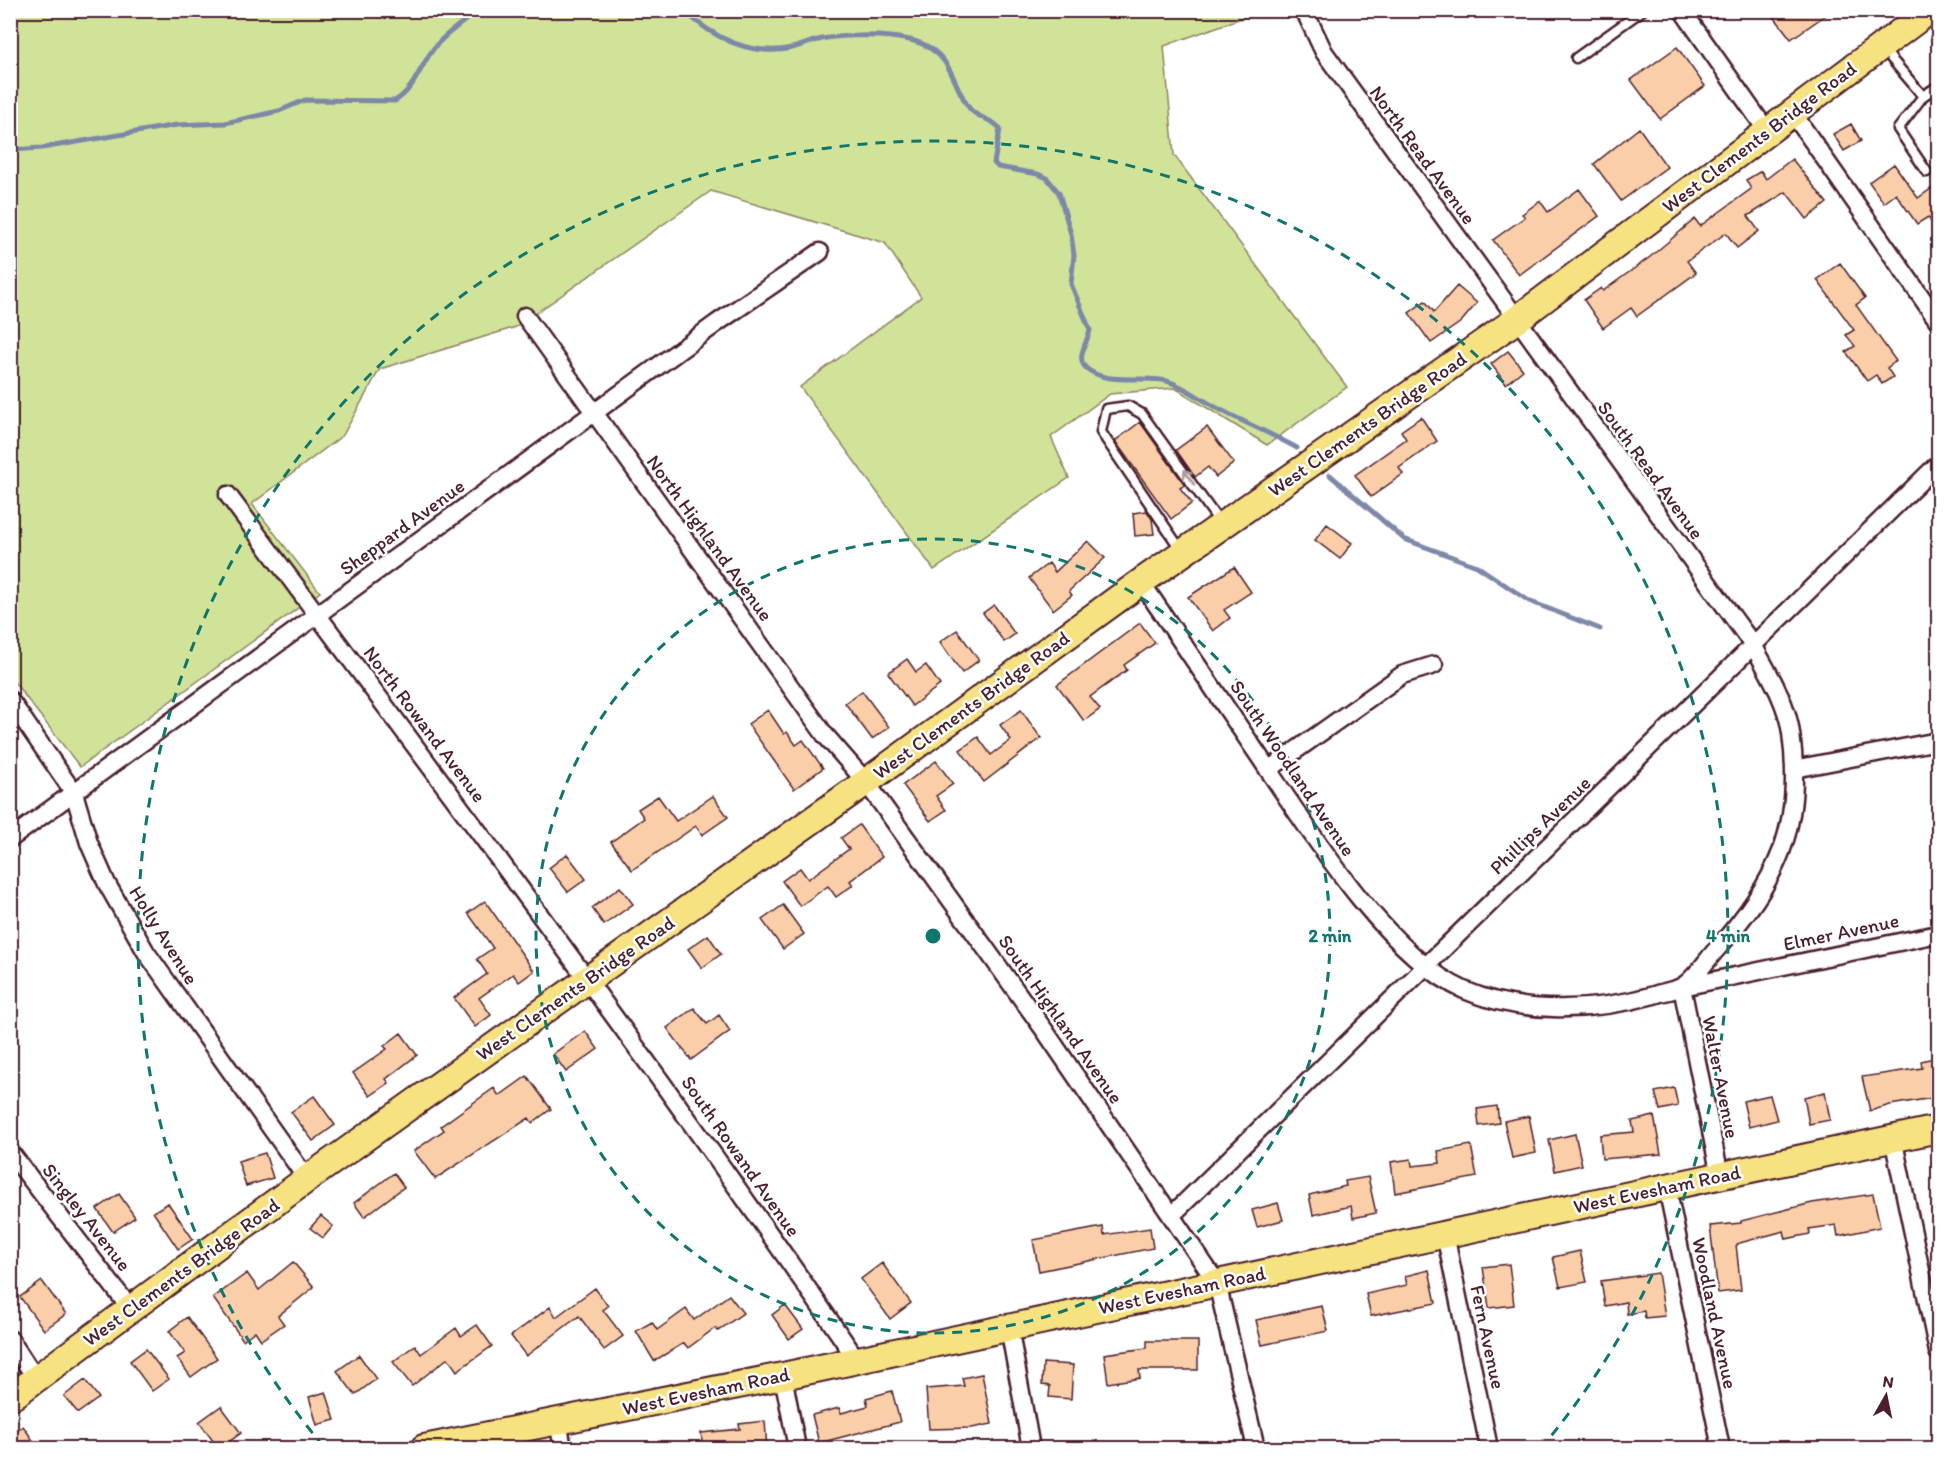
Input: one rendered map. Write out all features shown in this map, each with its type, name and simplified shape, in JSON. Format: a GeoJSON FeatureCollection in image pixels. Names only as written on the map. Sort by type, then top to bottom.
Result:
{"type":"FeatureCollection","features":[{"type":"Feature","properties":{"kind":"main road","name":"West Clements Bridge Road"},"geometry":{"type":"LineString","coordinates":[[10,1398],[307,1179],[866,782],[1141,582],[1516,320],[1930,10]]}},
{"type":"Feature","properties":{"kind":"main road","name":"West Evesham Road"},"geometry":{"type":"LineString","coordinates":[[424,1449],[783,1376],[1938,1129]]}},
{"type":"Feature","properties":{"kind":"street","name":"North Read Avenue"},"geometry":{"type":"LineString","coordinates":[[1304,10],[1324,52],[1516,320]]}},
{"type":"Feature","properties":{"kind":"street"},"geometry":{"type":"LineString","coordinates":[[1682,10],[1767,131]]}},
{"type":"Feature","properties":{"kind":"street"},"geometry":{"type":"LineString","coordinates":[[1792,112],[1938,321]]}},
{"type":"Feature","properties":{"kind":"street","name":"Sheppard Avenue"},"geometry":{"type":"LineString","coordinates":[[10,839],[595,412],[820,252]]}},
{"type":"Feature","properties":{"kind":"street","name":"North Highland Avenue"},"geometry":{"type":"LineString","coordinates":[[525,316],[825,735],[866,782]]}},
{"type":"Feature","properties":{"kind":"street","name":"South Read Avenue"},"geometry":{"type":"LineString","coordinates":[[1516,320],[1753,645],[1777,690],[1791,730],[1794,769],[1789,832],[1776,867],[1742,920],[1682,987]]}},
{"type":"Feature","properties":{"kind":"street","name":"Phillips Avenue"},"geometry":{"type":"LineString","coordinates":[[1171,1216],[1938,464]]}},
{"type":"Feature","properties":{"kind":"street","name":"North Rowand Avenue"},"geometry":{"type":"LineString","coordinates":[[228,495],[588,979]]}},
{"type":"Feature","properties":{"kind":"street","name":"South Woodland Avenue"},"geometry":{"type":"LineString","coordinates":[[1141,582],[1338,871],[1425,967],[1464,990],[1509,1002],[1567,1010],[1620,1004],[1682,987]]}},
{"type":"Feature","properties":{"kind":"street"},"geometry":{"type":"LineString","coordinates":[[1268,770],[1402,675],[1434,665]]}},
{"type":"Feature","properties":{"kind":"street","name":"Holly Avenue"},"geometry":{"type":"LineString","coordinates":[[10,700],[74,793],[89,843],[107,884],[146,952],[307,1179]]}},
{"type":"Feature","properties":{"kind":"street"},"geometry":{"type":"LineString","coordinates":[[1794,769],[1938,741]]}},
{"type":"Feature","properties":{"kind":"street","name":"South Highland Avenue"},"geometry":{"type":"LineString","coordinates":[[866,782],[1045,1031],[1217,1283]]}},
{"type":"Feature","properties":{"kind":"street","name":"Elmer Avenue"},"geometry":{"type":"LineString","coordinates":[[1682,987],[1938,934]]}},
{"type":"Feature","properties":{"kind":"street","name":"South Rowand Avenue"},"geometry":{"type":"LineString","coordinates":[[588,979],[757,1214],[856,1360]]}},
{"type":"Feature","properties":{"kind":"street","name":"Walter Avenue"},"geometry":{"type":"LineString","coordinates":[[1682,987],[1719,1176]]}},
{"type":"Feature","properties":{"kind":"street"},"geometry":{"type":"LineString","coordinates":[[1893,1138],[1938,1352]]}},
{"type":"Feature","properties":{"kind":"street","name":"Singley Avenue"},"geometry":{"type":"LineString","coordinates":[[10,1152],[130,1308]]}},
{"type":"Feature","properties":{"kind":"street","name":"Woodland Avenue"},"geometry":{"type":"LineString","coordinates":[[1667,1187],[1722,1449]]}},
{"type":"Feature","properties":{"kind":"street","name":"Fern Avenue"},"geometry":{"type":"LineString","coordinates":[[1444,1234],[1489,1449]]}},
{"type":"Feature","properties":{"kind":"street"},"geometry":{"type":"LineString","coordinates":[[1217,1283],[1256,1449]]}},
{"type":"Feature","properties":{"kind":"street"},"geometry":{"type":"LineString","coordinates":[[1009,1327],[1031,1449]]}},
{"type":"Feature","properties":{"kind":"street"},"geometry":{"type":"LineString","coordinates":[[10,1339],[36,1379]]}},
{"type":"Feature","properties":{"kind":"street"},"geometry":{"type":"LineString","coordinates":[[783,1376],[797,1449]]}},
{"type":"Feature","properties":{"kind":"street"},"geometry":{"type":"LineString","coordinates":[[558,1422],[564,1449]]}},
{"type":"Feature","properties":{"kind":"lane"},"geometry":{"type":"LineString","coordinates":[[1576,58],[1643,10]]}},
{"type":"Feature","properties":{"kind":"lane"},"geometry":{"type":"LineString","coordinates":[[1880,47],[1923,96]]}},
{"type":"Feature","properties":{"kind":"lane"},"geometry":{"type":"LineString","coordinates":[[1926,172],[1898,129],[1923,96],[1938,86]]}},
{"type":"Feature","properties":{"kind":"lane"},"geometry":{"type":"LineString","coordinates":[[1183,552],[1101,432],[1106,409],[1128,406],[1142,414],[1221,525]]}},
{"type":"Feature","properties":{"kind":"green space"},"geometry":{"type":"Polygon","coordinates":[[[11,11],[1261,11],[1164,46],[1174,155],[1347,387],[1267,445],[1175,388],[1110,394],[1051,437],[1069,478],[934,570],[800,387],[921,297],[885,243],[711,191],[516,327],[380,369],[343,435],[252,504],[320,592],[80,767],[11,678],[11,11]]]}},
{"type":"Feature","properties":{"kind":"building"},"geometry":{"type":"Polygon","coordinates":[[[1769,10],[1833,10],[1791,39],[1769,10]]]}},
{"type":"Feature","properties":{"kind":"building"},"geometry":{"type":"Polygon","coordinates":[[[1677,47],[1705,86],[1660,119],[1631,80],[1677,47]]]}},
{"type":"Feature","properties":{"kind":"building"},"geometry":{"type":"Polygon","coordinates":[[[1851,124],[1861,141],[1844,151],[1833,134],[1851,124]]]}},
{"type":"Feature","properties":{"kind":"building"},"geometry":{"type":"Polygon","coordinates":[[[1639,128],[1667,167],[1621,201],[1594,164],[1639,128]]]}},
{"type":"Feature","properties":{"kind":"building"},"geometry":{"type":"Polygon","coordinates":[[[1792,159],[1827,203],[1807,219],[1786,192],[1748,216],[1759,231],[1737,248],[1726,233],[1687,261],[1696,273],[1637,316],[1631,308],[1603,328],[1584,300],[1601,288],[1603,291],[1650,257],[1695,219],[1700,226],[1751,189],[1746,180],[1761,171],[1766,179],[1792,159]]]}},
{"type":"Feature","properties":{"kind":"building"},"geometry":{"type":"Polygon","coordinates":[[[1894,164],[1918,198],[1938,184],[1938,233],[1928,217],[1917,224],[1896,194],[1884,203],[1869,182],[1894,164]]]}},
{"type":"Feature","properties":{"kind":"building"},"geometry":{"type":"Polygon","coordinates":[[[1579,189],[1599,216],[1519,275],[1493,240],[1525,217],[1522,214],[1540,201],[1548,212],[1579,189]]]}},
{"type":"Feature","properties":{"kind":"building"},"geometry":{"type":"Polygon","coordinates":[[[1840,263],[1865,298],[1856,305],[1896,361],[1887,368],[1893,377],[1882,384],[1876,375],[1867,381],[1846,352],[1855,346],[1846,335],[1854,330],[1817,280],[1840,263]]]}},
{"type":"Feature","properties":{"kind":"building"},"geometry":{"type":"Polygon","coordinates":[[[1457,286],[1477,303],[1461,322],[1431,343],[1409,313],[1425,301],[1434,312],[1457,286]]]}},
{"type":"Feature","properties":{"kind":"building"},"geometry":{"type":"Polygon","coordinates":[[[1508,351],[1523,370],[1506,384],[1491,364],[1508,351]]]}},
{"type":"Feature","properties":{"kind":"building"},"geometry":{"type":"Polygon","coordinates":[[[1421,417],[1437,441],[1399,468],[1403,474],[1371,497],[1355,475],[1406,439],[1401,431],[1421,417]]]}},
{"type":"Feature","properties":{"kind":"building"},"geometry":{"type":"Polygon","coordinates":[[[1140,422],[1185,485],[1180,488],[1192,503],[1171,519],[1115,441],[1140,422]]]}},
{"type":"Feature","properties":{"kind":"building"},"geometry":{"type":"Polygon","coordinates":[[[1207,427],[1234,463],[1216,477],[1208,467],[1195,477],[1176,450],[1207,427]]]}},
{"type":"Feature","properties":{"kind":"building"},"geometry":{"type":"Polygon","coordinates":[[[1147,511],[1152,519],[1154,534],[1135,536],[1133,513],[1147,511]]]}},
{"type":"Feature","properties":{"kind":"building"},"geometry":{"type":"Polygon","coordinates":[[[1327,524],[1352,543],[1340,559],[1315,540],[1327,524]]]}},
{"type":"Feature","properties":{"kind":"building"},"geometry":{"type":"Polygon","coordinates":[[[1088,541],[1105,558],[1069,591],[1072,595],[1053,610],[1029,578],[1049,563],[1055,572],[1088,541]]]}},
{"type":"Feature","properties":{"kind":"building"},"geometry":{"type":"Polygon","coordinates":[[[1234,567],[1251,592],[1224,610],[1230,618],[1213,631],[1188,597],[1234,567]]]}},
{"type":"Feature","properties":{"kind":"building"},"geometry":{"type":"Polygon","coordinates":[[[994,605],[1015,634],[1004,642],[983,613],[994,605]]]}},
{"type":"Feature","properties":{"kind":"building"},"geometry":{"type":"Polygon","coordinates":[[[1140,623],[1155,643],[1124,665],[1127,670],[1090,697],[1100,709],[1084,721],[1057,685],[1140,623]]]}},
{"type":"Feature","properties":{"kind":"building"},"geometry":{"type":"Polygon","coordinates":[[[957,630],[979,660],[962,673],[940,642],[957,630]]]}},
{"type":"Feature","properties":{"kind":"building"},"geometry":{"type":"Polygon","coordinates":[[[907,659],[916,672],[926,665],[940,685],[912,706],[888,673],[907,659]]]}},
{"type":"Feature","properties":{"kind":"building"},"geometry":{"type":"Polygon","coordinates":[[[862,691],[889,727],[872,739],[845,703],[862,691]]]}},
{"type":"Feature","properties":{"kind":"building"},"geometry":{"type":"Polygon","coordinates":[[[768,710],[784,734],[787,732],[796,745],[803,740],[823,768],[794,789],[748,724],[768,710]]]}},
{"type":"Feature","properties":{"kind":"building"},"geometry":{"type":"Polygon","coordinates":[[[1021,710],[1041,738],[984,782],[960,750],[978,737],[991,755],[1011,740],[1000,725],[1021,710]]]}},
{"type":"Feature","properties":{"kind":"building"},"geometry":{"type":"Polygon","coordinates":[[[936,761],[953,784],[936,796],[946,810],[930,821],[903,785],[936,761]]]}},
{"type":"Feature","properties":{"kind":"building"},"geometry":{"type":"Polygon","coordinates":[[[658,796],[676,821],[713,796],[728,817],[702,835],[696,826],[632,870],[611,842],[644,818],[638,809],[658,796]]]}},
{"type":"Feature","properties":{"kind":"building"},"geometry":{"type":"Polygon","coordinates":[[[859,825],[882,857],[850,881],[853,885],[836,897],[828,886],[800,906],[782,881],[800,868],[808,879],[849,849],[841,838],[859,825]]]}},
{"type":"Feature","properties":{"kind":"building"},"geometry":{"type":"Polygon","coordinates":[[[567,854],[586,879],[568,892],[549,868],[567,854]]]}},
{"type":"Feature","properties":{"kind":"building"},"geometry":{"type":"Polygon","coordinates":[[[620,887],[633,904],[604,925],[592,908],[620,887]]]}},
{"type":"Feature","properties":{"kind":"building"},"geometry":{"type":"Polygon","coordinates":[[[485,901],[534,971],[519,982],[513,974],[479,998],[491,1015],[475,1027],[454,998],[487,974],[477,959],[493,948],[468,913],[485,901]]]}},
{"type":"Feature","properties":{"kind":"building"},"geometry":{"type":"Polygon","coordinates":[[[783,905],[804,934],[783,949],[762,920],[783,905]]]}},
{"type":"Feature","properties":{"kind":"building"},"geometry":{"type":"Polygon","coordinates":[[[708,935],[721,954],[702,968],[688,949],[708,935]]]}},
{"type":"Feature","properties":{"kind":"building"},"geometry":{"type":"Polygon","coordinates":[[[694,1008],[707,1024],[719,1015],[730,1031],[691,1060],[667,1028],[694,1008]]]}},
{"type":"Feature","properties":{"kind":"building"},"geometry":{"type":"Polygon","coordinates":[[[585,1031],[598,1049],[566,1072],[553,1054],[585,1031]]]}},
{"type":"Feature","properties":{"kind":"building"},"geometry":{"type":"Polygon","coordinates":[[[401,1033],[417,1055],[386,1079],[389,1083],[370,1096],[353,1073],[387,1049],[384,1046],[401,1033]]]}},
{"type":"Feature","properties":{"kind":"building"},"geometry":{"type":"Polygon","coordinates":[[[1938,1057],[1938,1097],[1890,1105],[1870,1111],[1862,1077],[1922,1068],[1921,1061],[1938,1057]]]}},
{"type":"Feature","properties":{"kind":"building"},"geometry":{"type":"Polygon","coordinates":[[[527,1076],[551,1109],[532,1123],[529,1118],[435,1179],[414,1151],[444,1130],[441,1126],[494,1088],[499,1096],[527,1076]]]}},
{"type":"Feature","properties":{"kind":"building"},"geometry":{"type":"Polygon","coordinates":[[[1674,1088],[1678,1106],[1660,1110],[1655,1092],[1674,1088]]]}},
{"type":"Feature","properties":{"kind":"building"},"geometry":{"type":"Polygon","coordinates":[[[1825,1092],[1830,1120],[1809,1124],[1804,1097],[1825,1092]]]}},
{"type":"Feature","properties":{"kind":"building"},"geometry":{"type":"Polygon","coordinates":[[[1770,1095],[1777,1120],[1749,1127],[1743,1101],[1770,1095]]]}},
{"type":"Feature","properties":{"kind":"building"},"geometry":{"type":"Polygon","coordinates":[[[314,1096],[335,1125],[313,1141],[291,1112],[314,1096]]]}},
{"type":"Feature","properties":{"kind":"building"},"geometry":{"type":"Polygon","coordinates":[[[1497,1106],[1499,1123],[1479,1126],[1477,1109],[1497,1106]]]}},
{"type":"Feature","properties":{"kind":"building"},"geometry":{"type":"Polygon","coordinates":[[[1529,1116],[1536,1153],[1512,1158],[1504,1121],[1529,1116]]]}},
{"type":"Feature","properties":{"kind":"building"},"geometry":{"type":"Polygon","coordinates":[[[1654,1116],[1661,1154],[1602,1159],[1600,1135],[1634,1132],[1632,1121],[1654,1116]]]}},
{"type":"Feature","properties":{"kind":"building"},"geometry":{"type":"Polygon","coordinates":[[[1575,1134],[1582,1165],[1555,1171],[1549,1140],[1575,1134]]]}},
{"type":"Feature","properties":{"kind":"building"},"geometry":{"type":"Polygon","coordinates":[[[1471,1145],[1477,1177],[1395,1193],[1391,1162],[1411,1159],[1412,1166],[1440,1163],[1438,1151],[1471,1145]]]}},
{"type":"Feature","properties":{"kind":"building"},"geometry":{"type":"Polygon","coordinates":[[[265,1153],[273,1178],[246,1186],[238,1161],[265,1153]]]}},
{"type":"Feature","properties":{"kind":"building"},"geometry":{"type":"Polygon","coordinates":[[[394,1173],[404,1187],[364,1217],[354,1203],[394,1173]]]}},
{"type":"Feature","properties":{"kind":"building"},"geometry":{"type":"Polygon","coordinates":[[[1368,1177],[1376,1213],[1353,1218],[1351,1206],[1313,1215],[1309,1195],[1346,1186],[1345,1181],[1368,1177]]]}},
{"type":"Feature","properties":{"kind":"building"},"geometry":{"type":"Polygon","coordinates":[[[119,1194],[135,1217],[113,1232],[97,1209],[119,1194]]]}},
{"type":"Feature","properties":{"kind":"building"},"geometry":{"type":"Polygon","coordinates":[[[1873,1194],[1880,1227],[1838,1236],[1836,1225],[1809,1229],[1810,1234],[1786,1239],[1784,1231],[1736,1244],[1741,1290],[1718,1293],[1710,1226],[1741,1223],[1741,1221],[1812,1203],[1873,1194]]]}},
{"type":"Feature","properties":{"kind":"building"},"geometry":{"type":"Polygon","coordinates":[[[168,1203],[193,1239],[178,1249],[153,1212],[168,1203]]]}},
{"type":"Feature","properties":{"kind":"building"},"geometry":{"type":"Polygon","coordinates":[[[1278,1203],[1283,1220],[1257,1227],[1252,1210],[1278,1203]]]}},
{"type":"Feature","properties":{"kind":"building"},"geometry":{"type":"Polygon","coordinates":[[[321,1216],[333,1226],[323,1238],[310,1228],[321,1216]]]}},
{"type":"Feature","properties":{"kind":"building"},"geometry":{"type":"Polygon","coordinates":[[[1103,1227],[1104,1235],[1150,1228],[1153,1248],[1039,1271],[1033,1240],[1103,1227]]]}},
{"type":"Feature","properties":{"kind":"building"},"geometry":{"type":"Polygon","coordinates":[[[1580,1251],[1587,1282],[1560,1287],[1553,1257],[1580,1251]]]}},
{"type":"Feature","properties":{"kind":"building"},"geometry":{"type":"Polygon","coordinates":[[[293,1262],[314,1287],[278,1316],[284,1324],[261,1340],[255,1331],[243,1340],[213,1298],[247,1273],[259,1290],[293,1262]]]}},
{"type":"Feature","properties":{"kind":"building"},"geometry":{"type":"Polygon","coordinates":[[[882,1263],[911,1303],[890,1319],[861,1279],[882,1263]]]}},
{"type":"Feature","properties":{"kind":"building"},"geometry":{"type":"Polygon","coordinates":[[[1509,1264],[1514,1305],[1489,1308],[1483,1267],[1509,1264]]]}},
{"type":"Feature","properties":{"kind":"building"},"geometry":{"type":"Polygon","coordinates":[[[1429,1270],[1436,1303],[1371,1316],[1366,1294],[1407,1285],[1405,1276],[1429,1270]]]}},
{"type":"Feature","properties":{"kind":"building"},"geometry":{"type":"Polygon","coordinates":[[[1658,1273],[1665,1316],[1645,1318],[1644,1311],[1627,1314],[1626,1302],[1605,1306],[1601,1281],[1658,1273]]]}},
{"type":"Feature","properties":{"kind":"building"},"geometry":{"type":"Polygon","coordinates":[[[42,1281],[66,1314],[44,1330],[20,1297],[42,1281]]]}},
{"type":"Feature","properties":{"kind":"building"},"geometry":{"type":"Polygon","coordinates":[[[595,1288],[608,1306],[603,1310],[623,1336],[604,1350],[579,1316],[526,1356],[511,1336],[550,1307],[556,1317],[595,1288]]]}},
{"type":"Feature","properties":{"kind":"building"},"geometry":{"type":"Polygon","coordinates":[[[729,1295],[743,1313],[718,1331],[715,1328],[688,1348],[684,1343],[654,1361],[636,1331],[652,1322],[657,1330],[686,1309],[694,1320],[729,1295]]]}},
{"type":"Feature","properties":{"kind":"building"},"geometry":{"type":"Polygon","coordinates":[[[785,1305],[803,1329],[789,1339],[772,1315],[785,1305]]]}},
{"type":"Feature","properties":{"kind":"building"},"geometry":{"type":"Polygon","coordinates":[[[1322,1306],[1328,1331],[1262,1345],[1256,1320],[1322,1306]]]}},
{"type":"Feature","properties":{"kind":"building"},"geometry":{"type":"Polygon","coordinates":[[[187,1317],[217,1358],[191,1377],[177,1358],[185,1353],[169,1331],[187,1317]]]}},
{"type":"Feature","properties":{"kind":"building"},"geometry":{"type":"Polygon","coordinates":[[[477,1325],[492,1346],[457,1371],[448,1358],[412,1386],[393,1362],[415,1345],[421,1354],[456,1328],[461,1336],[477,1325]]]}},
{"type":"Feature","properties":{"kind":"building"},"geometry":{"type":"Polygon","coordinates":[[[1147,1341],[1198,1341],[1198,1370],[1139,1370],[1140,1378],[1108,1383],[1104,1354],[1147,1348],[1147,1341]]]}},
{"type":"Feature","properties":{"kind":"building"},"geometry":{"type":"Polygon","coordinates":[[[146,1349],[169,1379],[152,1391],[130,1361],[146,1349]]]}},
{"type":"Feature","properties":{"kind":"building"},"geometry":{"type":"Polygon","coordinates":[[[359,1355],[376,1379],[355,1395],[337,1371],[359,1355]]]}},
{"type":"Feature","properties":{"kind":"building"},"geometry":{"type":"Polygon","coordinates":[[[1043,1363],[1073,1365],[1071,1399],[1049,1397],[1050,1386],[1042,1385],[1043,1363]]]}},
{"type":"Feature","properties":{"kind":"building"},"geometry":{"type":"Polygon","coordinates":[[[982,1374],[992,1424],[972,1428],[929,1429],[926,1389],[964,1386],[962,1378],[982,1374]]]}},
{"type":"Feature","properties":{"kind":"building"},"geometry":{"type":"Polygon","coordinates":[[[85,1380],[99,1398],[78,1413],[64,1396],[85,1380]]]}},
{"type":"Feature","properties":{"kind":"building"},"geometry":{"type":"Polygon","coordinates":[[[892,1391],[900,1422],[819,1443],[812,1415],[839,1408],[841,1413],[868,1406],[866,1398],[892,1391]]]}},
{"type":"Feature","properties":{"kind":"building"},"geometry":{"type":"Polygon","coordinates":[[[326,1392],[335,1420],[317,1425],[309,1397],[326,1392]]]}},
{"type":"Feature","properties":{"kind":"building"},"geometry":{"type":"Polygon","coordinates":[[[221,1406],[241,1433],[219,1449],[199,1422],[221,1406]]]}},
{"type":"Feature","properties":{"kind":"building"},"geometry":{"type":"Polygon","coordinates":[[[765,1421],[767,1449],[703,1449],[701,1433],[740,1429],[739,1424],[765,1421]]]}},
{"type":"Feature","properties":{"kind":"building"},"geometry":{"type":"Polygon","coordinates":[[[23,1426],[39,1449],[10,1449],[10,1435],[23,1426]]]}},
{"type":"Feature","properties":{"kind":"waterway"},"geometry":{"type":"LineString","coordinates":[[10,150],[42,148],[177,125],[225,123],[279,111],[305,100],[395,101],[408,90],[439,42],[477,10]]}},
{"type":"Feature","properties":{"kind":"waterway"},"geometry":{"type":"LineString","coordinates":[[684,10],[720,37],[762,50],[792,48],[826,38],[855,36],[903,39],[929,48],[946,63],[970,109],[1000,129],[994,163],[998,167],[1038,174],[1047,178],[1059,193],[1071,234],[1074,255],[1071,284],[1090,330],[1082,354],[1086,368],[1104,377],[1167,381],[1297,448]]}},
{"type":"Feature","properties":{"kind":"waterway"},"geometry":{"type":"LineString","coordinates":[[1330,475],[1404,539],[1477,566],[1529,601],[1600,629]]}}]}
